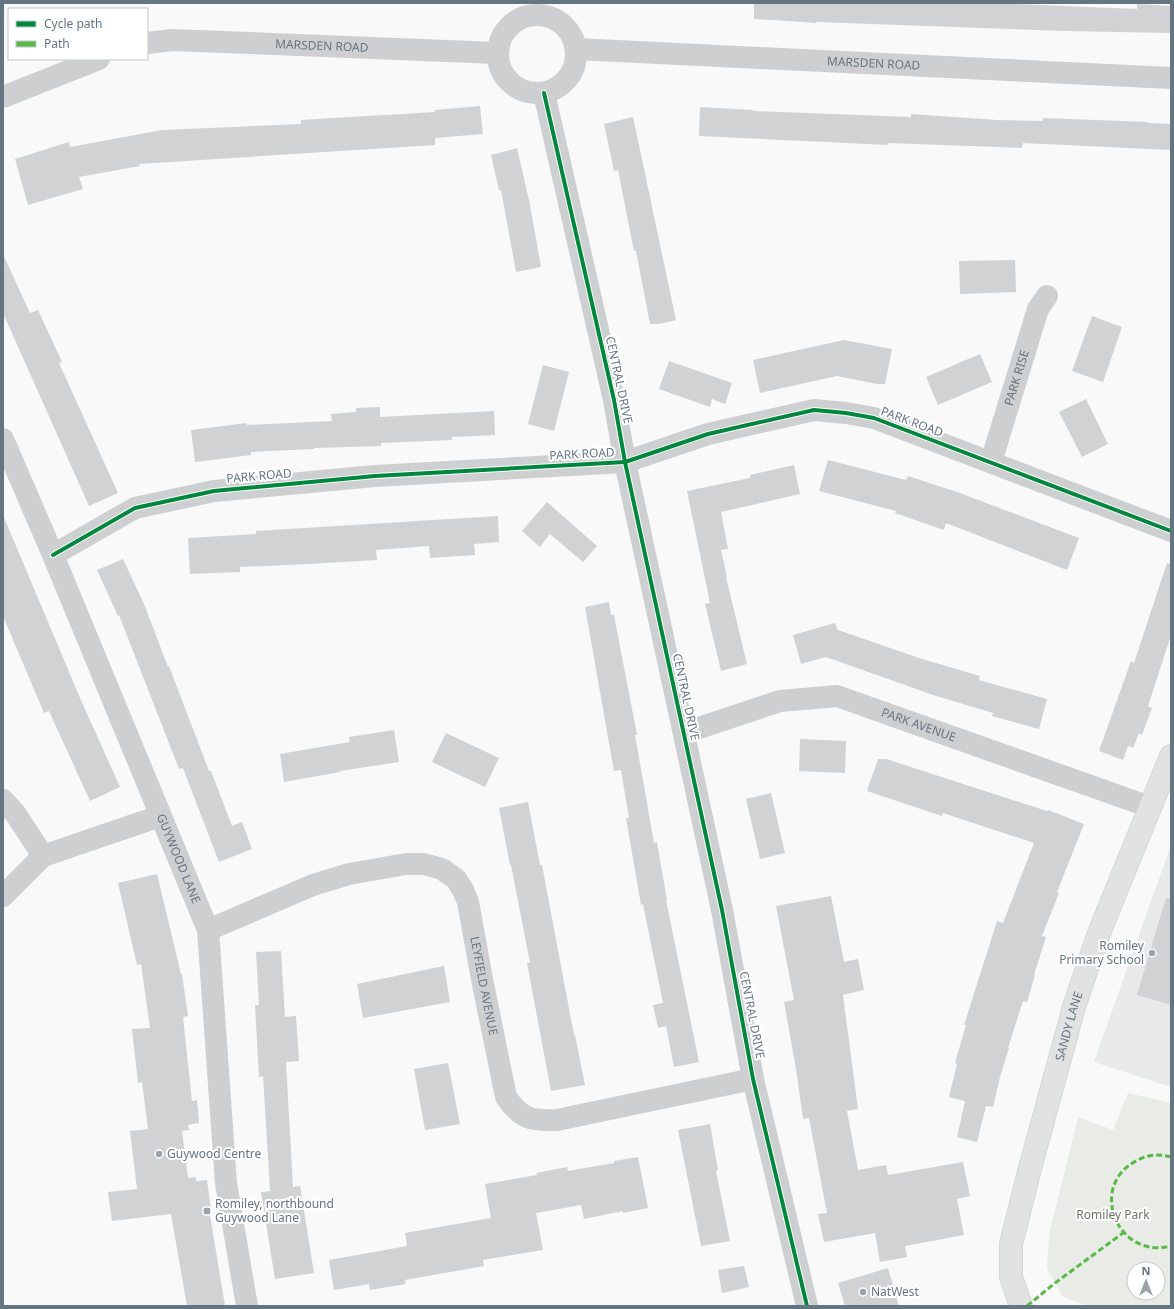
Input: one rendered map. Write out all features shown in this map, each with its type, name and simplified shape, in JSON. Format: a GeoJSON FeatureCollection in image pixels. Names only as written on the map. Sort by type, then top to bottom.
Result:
{"type":"FeatureCollection","features":[{"type":"Feature","properties":{"kind":"street"},"geometry":{"type":"LineString","coordinates":[[539,9],[564,25],[572,36],[576,49],[575,64],[569,77],[558,87],[544,93],[527,92],[511,84],[501,70],[498,53],[501,38],[510,25],[539,9]]}},
{"type":"Feature","properties":{"kind":"street","name":"MARSDEN ROAD"},"geometry":{"type":"LineString","coordinates":[[148,43],[173,40],[498,53]]}},
{"type":"Feature","properties":{"kind":"street","name":"MARSDEN ROAD"},"geometry":{"type":"LineString","coordinates":[[576,49],[1171,78]]}},
{"type":"Feature","properties":{"kind":"street"},"geometry":{"type":"LineString","coordinates":[[3,98],[97,60]]}},
{"type":"Feature","properties":{"kind":"street","name":"CENTRAL DRIVE"},"geometry":{"type":"LineString","coordinates":[[544,93],[614,400],[722,910],[753,1079],[794,1245],[807,1306]]}},
{"type":"Feature","properties":{"kind":"street","name":"PARK RISE"},"geometry":{"type":"LineString","coordinates":[[991,462],[1038,310],[1047,296]]}},
{"type":"Feature","properties":{"kind":"street","name":"PARK ROAD"},"geometry":{"type":"LineString","coordinates":[[53,555],[135,508],[214,491],[375,476],[626,462],[708,434],[814,410],[846,413],[874,418],[1171,531]]}},
{"type":"Feature","properties":{"kind":"street","name":"GUYWOOD LANE"},"geometry":{"type":"LineString","coordinates":[[3,439],[53,555],[208,930],[226,1183],[247,1306]]}},
{"type":"Feature","properties":{"kind":"street","name":"PARK AVENUE"},"geometry":{"type":"LineString","coordinates":[[684,733],[780,700],[837,696],[1150,807]]}},
{"type":"Feature","properties":{"kind":"street","name":"SANDY LANE"},"geometry":{"type":"LineString","coordinates":[[1021,1306],[1011,1277],[1011,1244],[1027,1179],[1074,1007],[1098,933],[1171,756]]}},
{"type":"Feature","properties":{"kind":"street"},"geometry":{"type":"LineString","coordinates":[[3,800],[15,813],[43,856]]}},
{"type":"Feature","properties":{"kind":"street"},"geometry":{"type":"LineString","coordinates":[[3,896],[43,856],[160,816]]}},
{"type":"Feature","properties":{"kind":"street","name":"LEYFIELD AVENUE"},"geometry":{"type":"LineString","coordinates":[[208,930],[313,884],[349,874],[386,867],[406,864],[424,864],[442,869],[456,879],[468,902],[506,1097],[514,1109],[523,1116],[539,1121],[557,1120],[753,1079]]}},
{"type":"Feature","properties":{"kind":"shaded area","name":"Romiley Primary School"},"geometry":{"type":"Polygon","coordinates":[[[1171,845],[1171,1087],[1094,1062],[1171,845]]]}},
{"type":"Feature","properties":{"kind":"green space","name":"Romiley Park"},"geometry":{"type":"Polygon","coordinates":[[[1128,1093],[1171,1103],[1171,1306],[1086,1305],[1063,1297],[1047,1268],[1049,1235],[1078,1117],[1113,1130],[1128,1093]]]}},
{"type":"Feature","properties":{"kind":"building"},"geometry":{"type":"Polygon","coordinates":[[[754,3],[992,3],[1137,9],[1137,4],[1171,6],[1171,33],[816,23],[754,19],[754,3]]]}},
{"type":"Feature","properties":{"kind":"building"},"geometry":{"type":"Polygon","coordinates":[[[480,106],[483,134],[435,138],[435,145],[139,164],[140,166],[79,177],[83,189],[28,205],[15,159],[69,142],[70,147],[162,130],[301,124],[301,120],[435,112],[435,110],[480,106]]]}},
{"type":"Feature","properties":{"kind":"building"},"geometry":{"type":"Polygon","coordinates":[[[700,107],[753,111],[911,117],[911,114],[997,120],[1043,121],[1043,118],[1171,124],[1171,150],[1023,143],[1022,148],[888,143],[888,145],[699,136],[700,107]]]}},
{"type":"Feature","properties":{"kind":"building"},"geometry":{"type":"Polygon","coordinates":[[[633,117],[676,320],[659,324],[650,324],[618,170],[614,171],[604,124],[633,117]]]}},
{"type":"Feature","properties":{"kind":"building"},"geometry":{"type":"Polygon","coordinates":[[[517,148],[529,200],[541,267],[516,272],[501,190],[499,190],[491,155],[517,148]]]}},
{"type":"Feature","properties":{"kind":"building"},"geometry":{"type":"Polygon","coordinates":[[[3,254],[30,313],[38,310],[62,362],[59,363],[118,493],[89,506],[3,313],[3,254]]]}},
{"type":"Feature","properties":{"kind":"building"},"geometry":{"type":"Polygon","coordinates":[[[1015,260],[1016,292],[960,294],[959,261],[1015,260]]]}},
{"type":"Feature","properties":{"kind":"building"},"geometry":{"type":"Polygon","coordinates":[[[1092,316],[1122,327],[1103,382],[1072,371],[1092,316]]]}},
{"type":"Feature","properties":{"kind":"building"},"geometry":{"type":"Polygon","coordinates":[[[844,340],[892,349],[885,384],[877,384],[837,376],[760,393],[753,360],[844,340]]]}},
{"type":"Feature","properties":{"kind":"building"},"geometry":{"type":"Polygon","coordinates":[[[980,354],[992,382],[938,405],[926,377],[980,354]]]}},
{"type":"Feature","properties":{"kind":"building"},"geometry":{"type":"Polygon","coordinates":[[[669,361],[732,383],[725,404],[712,399],[710,407],[659,389],[669,361]]]}},
{"type":"Feature","properties":{"kind":"building"},"geometry":{"type":"Polygon","coordinates":[[[543,365],[569,372],[554,431],[528,424],[543,365]]]}},
{"type":"Feature","properties":{"kind":"building"},"geometry":{"type":"Polygon","coordinates":[[[1086,399],[1108,444],[1082,457],[1059,412],[1086,399]]]}},
{"type":"Feature","properties":{"kind":"building"},"geometry":{"type":"Polygon","coordinates":[[[380,407],[380,417],[494,411],[495,435],[452,437],[452,440],[381,443],[381,446],[251,452],[251,455],[195,462],[191,430],[247,423],[247,425],[332,421],[331,414],[356,412],[356,408],[380,407]]]}},
{"type":"Feature","properties":{"kind":"building"},"geometry":{"type":"Polygon","coordinates":[[[828,460],[906,480],[908,476],[957,492],[1079,538],[1067,570],[946,523],[944,530],[895,513],[896,511],[819,491],[828,460]]]}},
{"type":"Feature","properties":{"kind":"building"},"geometry":{"type":"Polygon","coordinates":[[[794,465],[800,494],[721,512],[728,549],[721,550],[747,664],[721,671],[705,604],[710,603],[687,491],[750,478],[750,475],[794,465]]]}},
{"type":"Feature","properties":{"kind":"building"},"geometry":{"type":"Polygon","coordinates":[[[547,502],[597,546],[583,562],[550,534],[540,547],[522,531],[547,502]]]}},
{"type":"Feature","properties":{"kind":"building"},"geometry":{"type":"Polygon","coordinates":[[[3,515],[80,698],[120,787],[90,801],[49,711],[44,713],[3,616],[3,515]]]}},
{"type":"Feature","properties":{"kind":"building"},"geometry":{"type":"Polygon","coordinates":[[[498,516],[499,542],[474,544],[475,555],[430,558],[429,546],[376,550],[377,560],[240,567],[240,572],[190,574],[188,538],[256,534],[256,531],[498,516]]]}},
{"type":"Feature","properties":{"kind":"building"},"geometry":{"type":"Polygon","coordinates":[[[123,559],[144,604],[232,826],[242,822],[252,849],[219,862],[183,768],[179,769],[119,615],[118,616],[97,570],[123,559]]]}},
{"type":"Feature","properties":{"kind":"building"},"geometry":{"type":"Polygon","coordinates":[[[1167,563],[1171,564],[1171,635],[1148,706],[1152,708],[1142,735],[1139,733],[1133,748],[1128,746],[1123,760],[1099,751],[1131,661],[1134,663],[1167,563]]]}},
{"type":"Feature","properties":{"kind":"building"},"geometry":{"type":"Polygon","coordinates":[[[609,602],[611,615],[614,615],[637,735],[635,735],[654,843],[657,842],[666,900],[699,1062],[674,1067],[666,1026],[658,1028],[653,1005],[663,1003],[643,904],[641,905],[626,818],[629,818],[621,770],[614,771],[585,607],[609,602]]]}},
{"type":"Feature","properties":{"kind":"building"},"geometry":{"type":"Polygon","coordinates":[[[835,623],[838,630],[919,658],[980,676],[979,680],[1047,699],[1039,729],[992,716],[993,713],[933,695],[826,657],[801,664],[793,635],[835,623]]]}},
{"type":"Feature","properties":{"kind":"building"},"geometry":{"type":"Polygon","coordinates":[[[394,730],[399,762],[340,771],[284,782],[280,754],[350,742],[349,737],[394,730]]]}},
{"type":"Feature","properties":{"kind":"building"},"geometry":{"type":"Polygon","coordinates":[[[446,733],[499,758],[485,787],[432,762],[446,733]]]}},
{"type":"Feature","properties":{"kind":"building"},"geometry":{"type":"Polygon","coordinates":[[[800,739],[846,741],[845,773],[799,771],[800,739]]]}},
{"type":"Feature","properties":{"kind":"building"},"geometry":{"type":"Polygon","coordinates":[[[878,759],[886,759],[1047,811],[1048,810],[1084,824],[1057,892],[1059,893],[1042,936],[1046,937],[1027,1002],[1023,1001],[1008,1048],[993,1107],[986,1106],[977,1142],[957,1137],[965,1101],[949,1097],[957,1064],[955,1063],[966,1025],[964,1025],[997,921],[1003,923],[1034,843],[943,813],[942,816],[867,791],[878,759]]]}},
{"type":"Feature","properties":{"kind":"building"},"geometry":{"type":"Polygon","coordinates":[[[771,793],[785,853],[760,859],[746,799],[771,793]]]}},
{"type":"Feature","properties":{"kind":"building"},"geometry":{"type":"Polygon","coordinates":[[[528,802],[540,865],[542,865],[574,1035],[585,1085],[551,1091],[527,963],[530,963],[499,808],[528,802]]]}},
{"type":"Feature","properties":{"kind":"building"},"geometry":{"type":"Polygon","coordinates":[[[157,874],[182,974],[188,1016],[183,1017],[192,1101],[197,1100],[199,1123],[188,1125],[189,1130],[182,1131],[188,1178],[196,1177],[196,1181],[207,1180],[211,1209],[209,1209],[225,1306],[187,1306],[171,1214],[112,1221],[108,1192],[137,1189],[130,1131],[148,1129],[142,1082],[138,1083],[132,1029],[150,1028],[141,964],[137,965],[118,883],[157,874]]]}},
{"type":"Feature","properties":{"kind":"building"},"geometry":{"type":"Polygon","coordinates":[[[831,896],[844,962],[858,959],[864,990],[843,995],[858,1109],[847,1111],[858,1170],[886,1165],[888,1175],[963,1162],[970,1196],[957,1199],[964,1235],[905,1246],[907,1257],[880,1262],[875,1233],[824,1242],[818,1214],[827,1213],[809,1118],[803,1119],[784,1002],[794,1000],[776,906],[831,896]]]}},
{"type":"Feature","properties":{"kind":"building"},"geometry":{"type":"Polygon","coordinates":[[[1166,898],[1171,899],[1171,1005],[1137,995],[1166,898]]]}},
{"type":"Feature","properties":{"kind":"building"},"geometry":{"type":"Polygon","coordinates":[[[281,951],[285,1017],[296,1016],[299,1061],[286,1062],[293,1187],[300,1186],[314,1273],[275,1279],[261,1192],[270,1191],[263,1076],[259,1077],[255,1005],[259,1005],[256,952],[281,951]]]}},
{"type":"Feature","properties":{"kind":"building"},"geometry":{"type":"Polygon","coordinates":[[[444,966],[450,1002],[363,1018],[357,984],[444,966]]]}},
{"type":"Feature","properties":{"kind":"building"},"geometry":{"type":"Polygon","coordinates":[[[448,1063],[460,1124],[425,1130],[414,1069],[448,1063]]]}},
{"type":"Feature","properties":{"kind":"building"},"geometry":{"type":"Polygon","coordinates":[[[710,1124],[718,1170],[716,1171],[730,1241],[701,1246],[678,1130],[710,1124]]]}},
{"type":"Feature","properties":{"kind":"building"},"geometry":{"type":"Polygon","coordinates":[[[638,1157],[648,1208],[623,1213],[623,1211],[584,1219],[581,1205],[536,1213],[543,1250],[483,1260],[484,1266],[405,1280],[406,1284],[370,1290],[369,1284],[334,1290],[329,1260],[407,1246],[405,1233],[491,1218],[485,1184],[537,1175],[536,1173],[567,1167],[568,1171],[638,1157]]]}},
{"type":"Feature","properties":{"kind":"building"},"geometry":{"type":"Polygon","coordinates":[[[744,1266],[749,1287],[722,1293],[718,1270],[744,1266]]]}},
{"type":"Feature","properties":{"kind":"building","name":"NatWest"},"geometry":{"type":"Polygon","coordinates":[[[888,1268],[899,1306],[845,1306],[838,1283],[888,1268]]]}},
{"type":"Feature","properties":{"kind":"marked path"},"geometry":{"type":"LineString","coordinates":[[1171,1157],[1162,1155],[1146,1157],[1138,1160],[1123,1171],[1114,1186],[1112,1201],[1115,1217],[1123,1231],[1135,1242],[1152,1247],[1171,1246]]}},
{"type":"Feature","properties":{"kind":"marked path"},"geometry":{"type":"LineString","coordinates":[[1027,1306],[1055,1283],[1123,1233]]}},
{"type":"Feature","properties":{"kind":"cycle path"},"geometry":{"type":"LineString","coordinates":[[544,93],[614,400],[625,462],[722,910],[753,1079],[807,1306]]}},
{"type":"Feature","properties":{"kind":"cycle path"},"geometry":{"type":"LineString","coordinates":[[53,555],[135,508],[214,491],[375,476],[625,462],[708,434],[814,410],[846,413],[874,418],[1171,531]]}},
{"type":"Feature","properties":{"kind":"place","name":"Romiley Primary School"},"geometry":{"type":"Point","coordinates":[1152,953]}},
{"type":"Feature","properties":{"kind":"place","name":"Guywood Centre"},"geometry":{"type":"Point","coordinates":[159,1154]}},
{"type":"Feature","properties":{"kind":"place","name":"Romiley, northbound Guywood Lane"},"geometry":{"type":"Point","coordinates":[207,1211]}},
{"type":"Feature","properties":{"kind":"place","name":"NatWest"},"geometry":{"type":"Point","coordinates":[863,1292]}}]}
